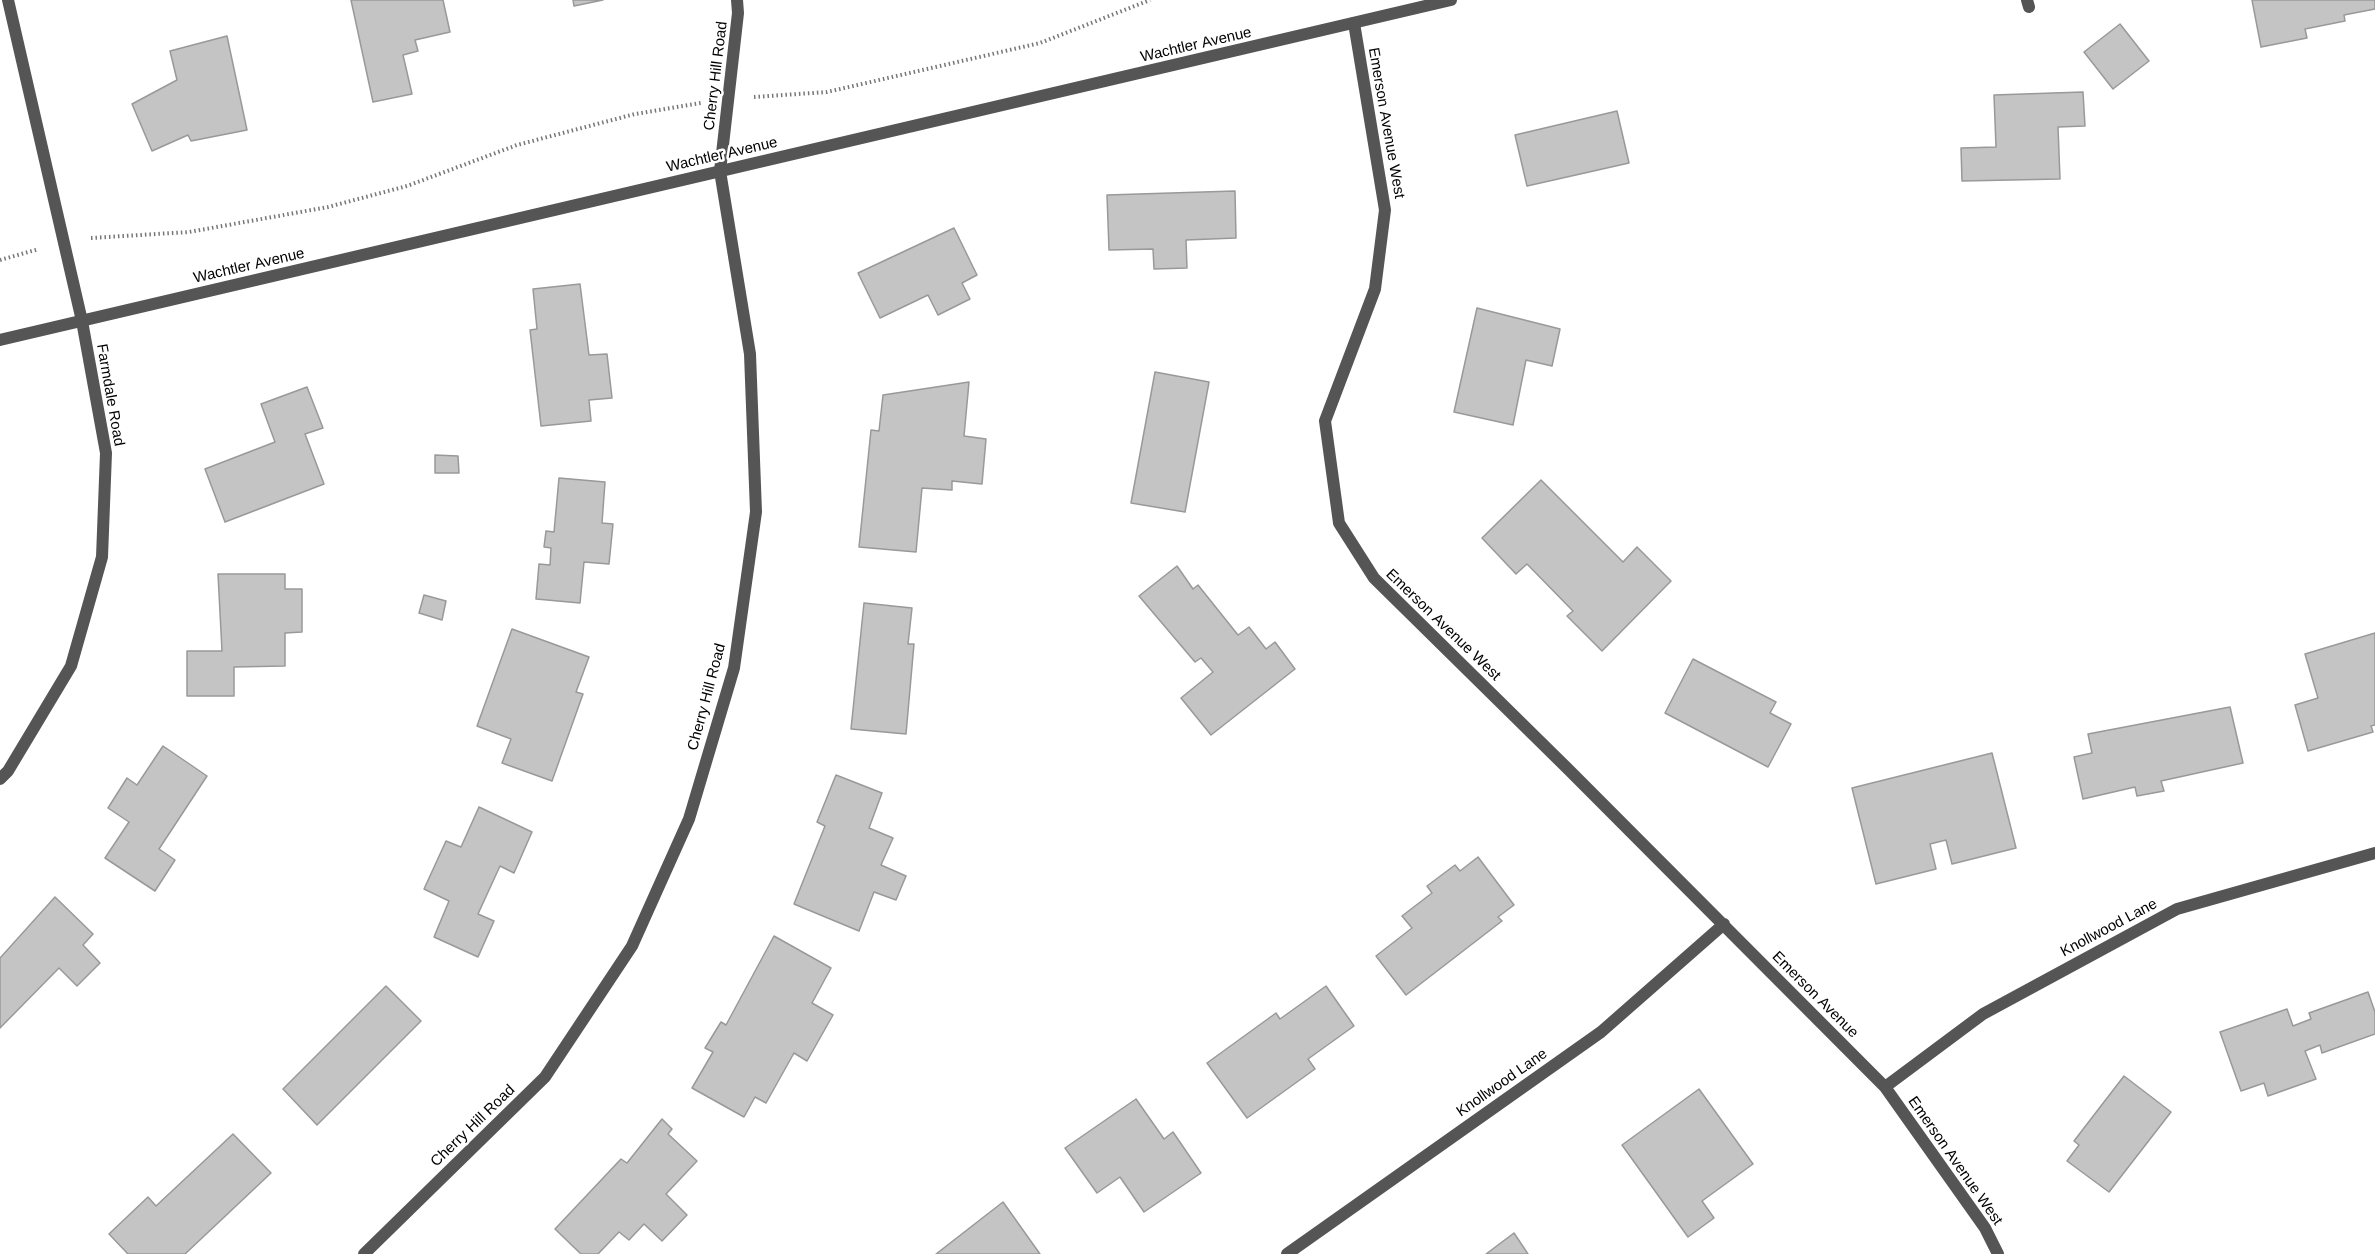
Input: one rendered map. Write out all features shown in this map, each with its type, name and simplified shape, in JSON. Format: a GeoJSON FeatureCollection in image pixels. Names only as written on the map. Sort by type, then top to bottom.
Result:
{"type":"FeatureCollection","features":[{"type":"Feature","properties":{"kind":"street","name":"Farmdale Road"},"geometry":{"type":"LineString","coordinates":[[0,779],[8,771],[71,666],[102,557],[106,453],[82,321],[8,0]]}},
{"type":"Feature","properties":{"kind":"street","name":"Cherry Hill Road"},"geometry":{"type":"LineString","coordinates":[[364,1254],[545,1077],[632,946],[689,819],[734,668],[756,512],[750,354],[720,171],[738,13],[737,0]]}},
{"type":"Feature","properties":{"kind":"street","name":"Wachtler Avenue"},"geometry":{"type":"LineString","coordinates":[[0,340],[1451,0]]}},
{"type":"Feature","properties":{"kind":"street","name":"Emerson Avenue West"},"geometry":{"type":"LineString","coordinates":[[1354,23],[1385,210],[1375,289],[1325,421],[1339,523],[1374,578],[1724,924]]}},
{"type":"Feature","properties":{"kind":"street","name":"Knollwood Lane"},"geometry":{"type":"LineString","coordinates":[[1885,1087],[1983,1014],[2177,909],[2375,853]]}},
{"type":"Feature","properties":{"kind":"street","name":"Emerson Avenue"},"geometry":{"type":"LineString","coordinates":[[1724,924],[1885,1087]]}},
{"type":"Feature","properties":{"kind":"street","name":"Knollwood Lane"},"geometry":{"type":"LineString","coordinates":[[1287,1254],[1601,1032],[1724,924]]}},
{"type":"Feature","properties":{"kind":"street","name":"Emerson Avenue West"},"geometry":{"type":"LineString","coordinates":[[1885,1087],[1985,1228],[1998,1254]]}},
{"type":"Feature","properties":{"kind":"path"},"geometry":{"type":"LineString","coordinates":[[0,260],[64,243],[100,237],[189,232],[328,207],[407,186],[517,145],[635,114],[728,98],[828,92],[1040,44],[1150,0]]}},
{"type":"Feature","properties":{"kind":"building"},"geometry":{"type":"Polygon","coordinates":[[[351,0],[443,0],[450,32],[415,40],[418,51],[403,55],[412,94],[373,102],[351,0]]]}},
{"type":"Feature","properties":{"kind":"building"},"geometry":{"type":"Polygon","coordinates":[[[573,0],[603,0],[574,6],[573,0]]]}},
{"type":"Feature","properties":{"kind":"building"},"geometry":{"type":"Polygon","coordinates":[[[2252,0],[2375,0],[2375,9],[2344,15],[2345,21],[2305,29],[2307,38],[2261,47],[2252,0]]]}},
{"type":"Feature","properties":{"kind":"building"},"geometry":{"type":"Polygon","coordinates":[[[2120,24],[2149,61],[2113,89],[2084,52],[2120,24]]]}},
{"type":"Feature","properties":{"kind":"building"},"geometry":{"type":"Polygon","coordinates":[[[227,36],[247,130],[191,141],[188,135],[152,151],[132,104],[177,80],[170,51],[227,36]]]}},
{"type":"Feature","properties":{"kind":"building"},"geometry":{"type":"Polygon","coordinates":[[[2083,92],[2085,126],[2058,127],[2060,179],[1962,181],[1961,148],[1996,147],[1994,95],[2083,92]]]}},
{"type":"Feature","properties":{"kind":"building"},"geometry":{"type":"Polygon","coordinates":[[[1617,111],[1629,163],[1527,186],[1515,135],[1617,111]]]}},
{"type":"Feature","properties":{"kind":"building"},"geometry":{"type":"Polygon","coordinates":[[[1235,191],[1236,238],[1186,240],[1187,268],[1154,269],[1153,249],[1109,250],[1107,195],[1235,191]]]}},
{"type":"Feature","properties":{"kind":"building"},"geometry":{"type":"Polygon","coordinates":[[[954,228],[977,275],[962,283],[970,299],[938,315],[928,295],[880,318],[858,273],[954,228]]]}},
{"type":"Feature","properties":{"kind":"building"},"geometry":{"type":"Polygon","coordinates":[[[580,284],[589,355],[607,354],[612,398],[589,400],[591,421],[541,426],[530,330],[537,329],[533,289],[580,284]]]}},
{"type":"Feature","properties":{"kind":"building"},"geometry":{"type":"Polygon","coordinates":[[[1477,308],[1560,329],[1552,366],[1526,360],[1513,425],[1454,412],[1477,308]]]}},
{"type":"Feature","properties":{"kind":"building"},"geometry":{"type":"Polygon","coordinates":[[[1155,372],[1209,382],[1185,512],[1131,503],[1155,372]]]}},
{"type":"Feature","properties":{"kind":"building"},"geometry":{"type":"Polygon","coordinates":[[[969,382],[964,436],[986,439],[982,484],[952,481],[952,490],[922,488],[916,552],[859,547],[871,430],[879,431],[883,395],[969,382]]]}},
{"type":"Feature","properties":{"kind":"building"},"geometry":{"type":"Polygon","coordinates":[[[307,387],[323,428],[305,434],[324,484],[225,522],[205,469],[275,442],[261,404],[307,387]]]}},
{"type":"Feature","properties":{"kind":"building"},"geometry":{"type":"Polygon","coordinates":[[[435,455],[458,456],[459,473],[435,473],[435,455]]]}},
{"type":"Feature","properties":{"kind":"building"},"geometry":{"type":"Polygon","coordinates":[[[559,478],[605,482],[602,523],[613,524],[609,564],[584,562],[580,603],[536,599],[539,564],[550,565],[551,548],[544,547],[546,531],[554,532],[559,478]]]}},
{"type":"Feature","properties":{"kind":"building"},"geometry":{"type":"Polygon","coordinates":[[[1541,480],[1623,562],[1637,547],[1671,581],[1602,651],[1567,616],[1573,611],[1527,564],[1516,574],[1482,538],[1541,480]]]}},
{"type":"Feature","properties":{"kind":"building"},"geometry":{"type":"Polygon","coordinates":[[[1177,566],[1193,589],[1198,585],[1238,635],[1249,627],[1266,649],[1275,642],[1295,669],[1211,735],[1181,698],[1213,672],[1201,658],[1195,662],[1139,596],[1177,566]]]}},
{"type":"Feature","properties":{"kind":"building"},"geometry":{"type":"Polygon","coordinates":[[[218,574],[285,574],[285,589],[302,589],[302,632],[285,633],[285,666],[234,667],[234,696],[187,696],[187,651],[222,651],[218,574]]]}},
{"type":"Feature","properties":{"kind":"building"},"geometry":{"type":"Polygon","coordinates":[[[424,595],[446,601],[442,620],[419,613],[424,595]]]}},
{"type":"Feature","properties":{"kind":"building"},"geometry":{"type":"Polygon","coordinates":[[[864,603],[912,608],[908,644],[914,644],[906,734],[851,729],[864,603]]]}},
{"type":"Feature","properties":{"kind":"building"},"geometry":{"type":"Polygon","coordinates":[[[512,629],[589,657],[576,692],[583,694],[552,781],[502,763],[511,739],[477,726],[512,629]]]}},
{"type":"Feature","properties":{"kind":"building"},"geometry":{"type":"Polygon","coordinates":[[[2375,633],[2375,725],[2371,726],[2373,732],[2308,751],[2295,705],[2318,698],[2305,654],[2375,633]]]}},
{"type":"Feature","properties":{"kind":"building"},"geometry":{"type":"Polygon","coordinates":[[[1693,659],[1776,702],[1770,713],[1791,724],[1768,767],[1665,713],[1693,659]]]}},
{"type":"Feature","properties":{"kind":"building"},"geometry":{"type":"Polygon","coordinates":[[[2230,707],[2243,763],[2161,781],[2164,791],[2137,796],[2135,787],[2083,799],[2074,757],[2092,753],[2088,734],[2230,707]]]}},
{"type":"Feature","properties":{"kind":"building"},"geometry":{"type":"Polygon","coordinates":[[[163,746],[207,776],[159,849],[175,860],[155,891],[105,858],[129,822],[108,808],[127,778],[137,785],[163,746]]]}},
{"type":"Feature","properties":{"kind":"building"},"geometry":{"type":"Polygon","coordinates":[[[1992,753],[2016,848],[1952,864],[1946,840],[1930,844],[1936,869],[1876,884],[1852,788],[1992,753]]]}},
{"type":"Feature","properties":{"kind":"building"},"geometry":{"type":"Polygon","coordinates":[[[836,775],[882,793],[869,828],[893,838],[881,865],[906,876],[896,900],[874,892],[859,931],[794,904],[825,826],[817,822],[836,775]]]}},
{"type":"Feature","properties":{"kind":"building"},"geometry":{"type":"Polygon","coordinates":[[[479,807],[532,832],[514,873],[500,866],[478,914],[494,921],[478,957],[434,937],[449,901],[424,889],[446,841],[461,847],[479,807]]]}},
{"type":"Feature","properties":{"kind":"building"},"geometry":{"type":"Polygon","coordinates":[[[1478,857],[1514,905],[1498,917],[1502,921],[1406,995],[1376,956],[1412,928],[1402,916],[1432,893],[1427,886],[1455,865],[1460,871],[1478,857]]]}},
{"type":"Feature","properties":{"kind":"building"},"geometry":{"type":"Polygon","coordinates":[[[55,897],[93,934],[83,945],[100,963],[77,986],[59,968],[0,1028],[0,958],[55,897]]]}},
{"type":"Feature","properties":{"kind":"building"},"geometry":{"type":"Polygon","coordinates":[[[774,936],[831,968],[812,1003],[833,1015],[807,1061],[794,1053],[766,1103],[755,1097],[744,1117],[692,1088],[713,1052],[705,1048],[721,1022],[726,1025],[774,936]]]}},
{"type":"Feature","properties":{"kind":"building"},"geometry":{"type":"Polygon","coordinates":[[[386,986],[421,1021],[317,1125],[283,1089],[386,986]]]}},
{"type":"Feature","properties":{"kind":"building"},"geometry":{"type":"Polygon","coordinates":[[[1326,986],[1354,1026],[1308,1059],[1315,1069],[1247,1118],[1207,1063],[1276,1013],[1280,1019],[1326,986]]]}},
{"type":"Feature","properties":{"kind":"building"},"geometry":{"type":"Polygon","coordinates":[[[2368,992],[2375,1012],[2375,1034],[2322,1053],[2320,1045],[2305,1051],[2316,1079],[2268,1096],[2264,1083],[2241,1091],[2220,1032],[2287,1009],[2293,1026],[2311,1019],[2309,1013],[2368,992]]]}},
{"type":"Feature","properties":{"kind":"building"},"geometry":{"type":"Polygon","coordinates":[[[2124,1076],[2171,1112],[2109,1192],[2067,1161],[2079,1145],[2074,1141],[2124,1076]]]}},
{"type":"Feature","properties":{"kind":"building"},"geometry":{"type":"Polygon","coordinates":[[[1699,1089],[1753,1164],[1702,1201],[1714,1218],[1688,1237],[1622,1145],[1699,1089]]]}},
{"type":"Feature","properties":{"kind":"building"},"geometry":{"type":"Polygon","coordinates":[[[1136,1099],[1164,1139],[1173,1132],[1201,1173],[1144,1212],[1120,1177],[1097,1193],[1065,1148],[1136,1099]]]}},
{"type":"Feature","properties":{"kind":"building"},"geometry":{"type":"Polygon","coordinates":[[[662,1119],[672,1129],[668,1134],[697,1161],[666,1194],[687,1215],[662,1241],[644,1224],[629,1240],[619,1232],[598,1254],[581,1254],[555,1229],[621,1159],[627,1163],[662,1119]]]}},
{"type":"Feature","properties":{"kind":"building"},"geometry":{"type":"Polygon","coordinates":[[[233,1134],[271,1173],[185,1254],[128,1254],[109,1234],[148,1197],[156,1206],[233,1134]]]}},
{"type":"Feature","properties":{"kind":"building"},"geometry":{"type":"Polygon","coordinates":[[[1003,1202],[1040,1254],[936,1254],[1003,1202]]]}},
{"type":"Feature","properties":{"kind":"building"},"geometry":{"type":"Polygon","coordinates":[[[1514,1233],[1528,1254],[1486,1254],[1514,1233]]]}}]}
